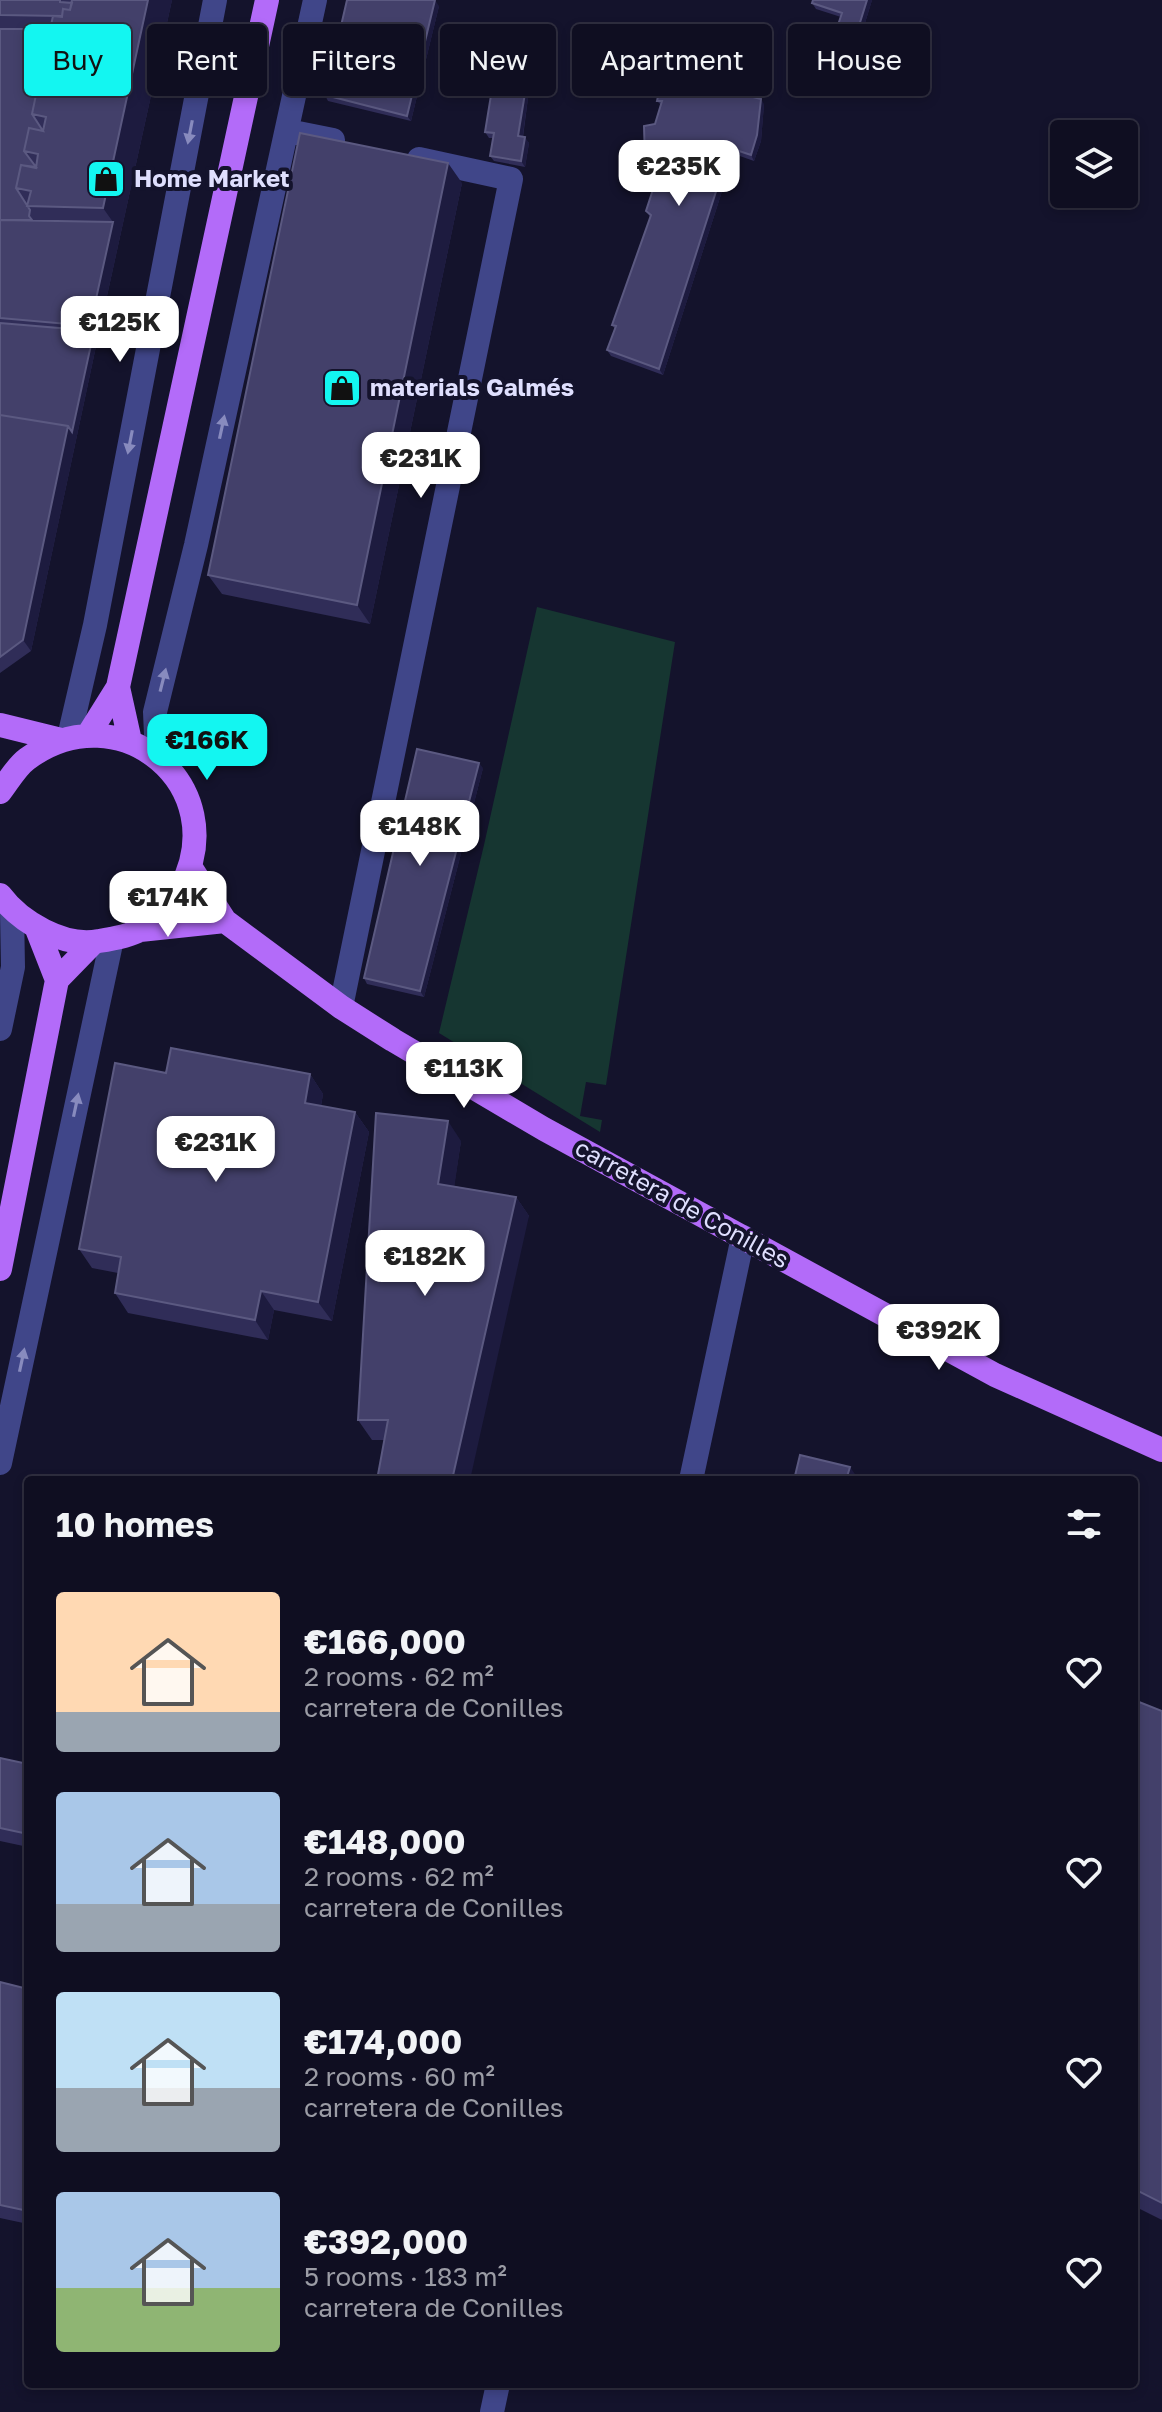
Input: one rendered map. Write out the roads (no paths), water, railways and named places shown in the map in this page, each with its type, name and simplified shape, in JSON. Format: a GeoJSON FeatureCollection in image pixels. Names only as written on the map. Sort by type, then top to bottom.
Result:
{"type":"FeatureCollection","features":[{"type":"Feature","properties":{"kind":"main road"},"geometry":{"type":"LineString","coordinates":[[130,741],[118,687],[267,0]]}},
{"type":"Feature","properties":{"kind":"main road"},"geometry":{"type":"LineString","coordinates":[[0,792],[25,760],[73,737],[118,687]]}},
{"type":"Feature","properties":{"kind":"main road"},"geometry":{"type":"LineString","coordinates":[[0,725],[73,737],[130,741],[157,757],[186,793],[196,838],[191,868],[172,904],[140,930]]}},
{"type":"Feature","properties":{"kind":"main road"},"geometry":{"type":"LineString","coordinates":[[6,903],[37,929],[79,942],[103,940],[140,930],[225,921],[191,868]]}},
{"type":"Feature","properties":{"kind":"main road","name":"carretera de Conilles"},"geometry":{"type":"LineString","coordinates":[[225,921],[341,1007],[544,1129],[995,1375],[1162,1450]]}},
{"type":"Feature","properties":{"kind":"main road"},"geometry":{"type":"LineString","coordinates":[[0,1269],[57,980],[37,929]]}},
{"type":"Feature","properties":{"kind":"main road"},"geometry":{"type":"LineString","coordinates":[[57,980],[103,940]]}},
{"type":"Feature","properties":{"kind":"street"},"geometry":{"type":"LineString","coordinates":[[73,737],[215,0]]}},
{"type":"Feature","properties":{"kind":"street"},"geometry":{"type":"LineString","coordinates":[[157,757],[155,712],[196,545],[315,0]]}},
{"type":"Feature","properties":{"kind":"street"},"geometry":{"type":"LineString","coordinates":[[288,131],[362,147]]}},
{"type":"Feature","properties":{"kind":"street"},"geometry":{"type":"LineString","coordinates":[[341,1007],[511,179],[392,153]]}},
{"type":"Feature","properties":{"kind":"street"},"geometry":{"type":"LineString","coordinates":[[0,1029],[13,967],[6,903]]}},
{"type":"Feature","properties":{"kind":"street"},"geometry":{"type":"LineString","coordinates":[[0,1463],[103,940]]}},
{"type":"Feature","properties":{"kind":"street"},"geometry":{"type":"LineString","coordinates":[[692,1476],[743,1237]]}},
{"type":"Feature","properties":{"kind":"street"},"geometry":{"type":"LineString","coordinates":[[492,2412],[497,2388]]}},
{"type":"Feature","properties":{"kind":"place","name":"Home Market"},"geometry":{"type":"Point","coordinates":[106,179]}},
{"type":"Feature","properties":{"kind":"place","name":"materials Galmés"},"geometry":{"type":"Point","coordinates":[342,388]}}]}
